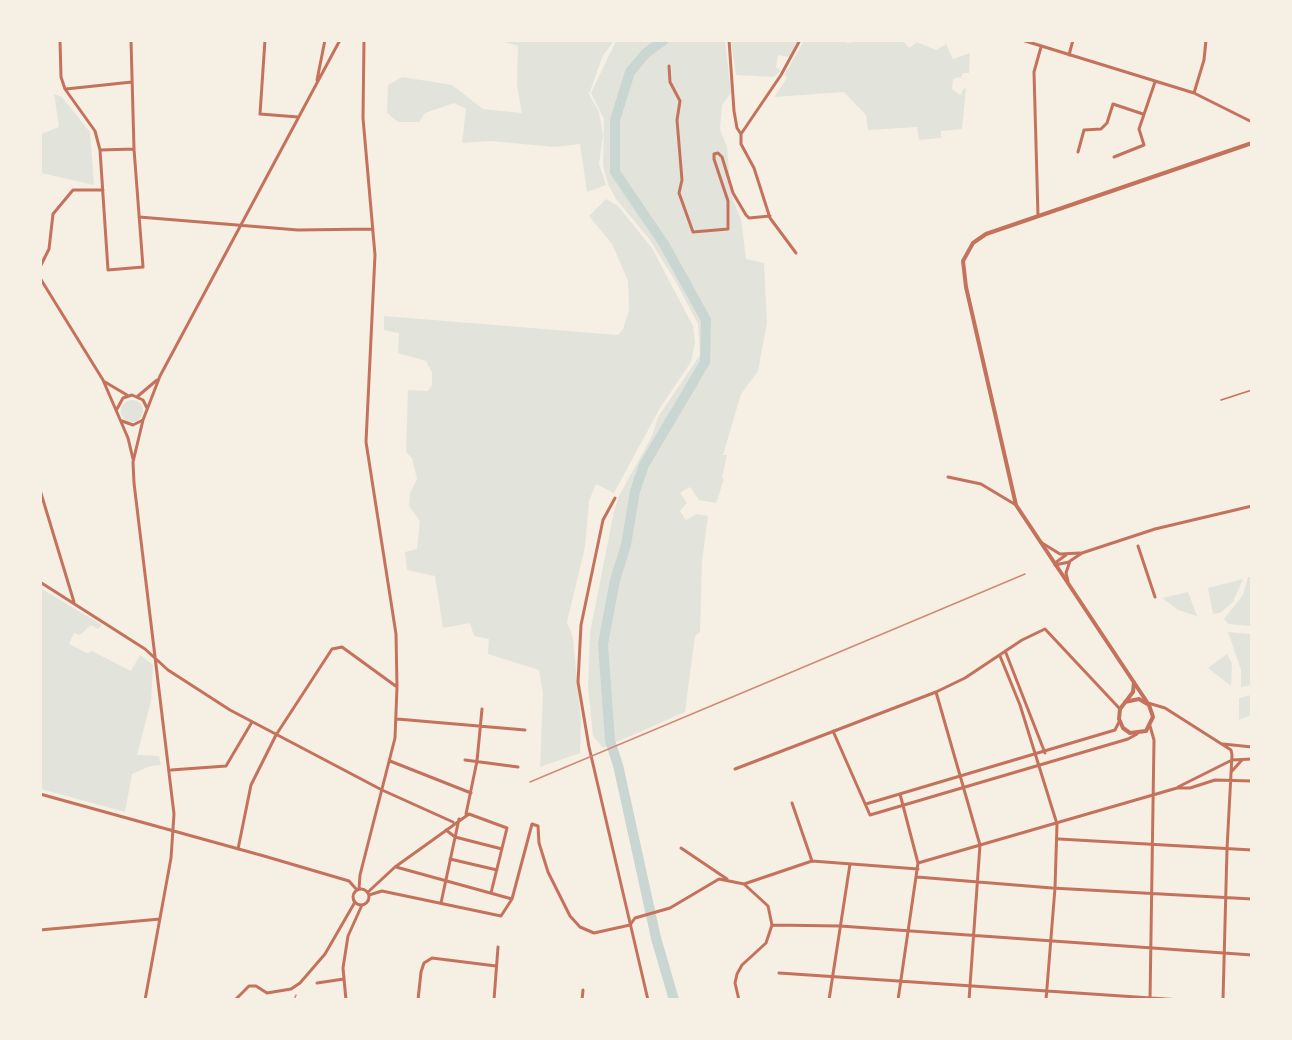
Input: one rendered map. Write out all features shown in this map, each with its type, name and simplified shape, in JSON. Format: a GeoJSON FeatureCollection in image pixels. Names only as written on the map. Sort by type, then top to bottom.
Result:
{"type":"FeatureCollection","features":[{"type":"Feature","properties":{"kind":"street"},"geometry":{"type":"LineString","coordinates":[[60,40],[60,76],[65,89],[95,131],[100,150],[108,270],[143,267],[134,149],[131,40]]}},
{"type":"Feature","properties":{"kind":"street"},"geometry":{"type":"LineString","coordinates":[[266,40],[260,114],[298,117]]}},
{"type":"Feature","properties":{"kind":"street"},"geometry":{"type":"LineString","coordinates":[[316,84],[324,40]]}},
{"type":"Feature","properties":{"kind":"street"},"geometry":{"type":"LineString","coordinates":[[145,999],[174,833],[171,770],[134,483],[134,462],[143,420],[160,376],[340,40]]}},
{"type":"Feature","properties":{"kind":"street"},"geometry":{"type":"LineString","coordinates":[[235,999],[249,986],[267,993],[291,988],[300,983],[325,954],[355,902],[353,895],[358,890],[390,761],[397,719],[396,634],[365,432],[372,345],[374,229],[363,118],[364,40]]}},
{"type":"Feature","properties":{"kind":"street"},"geometry":{"type":"LineString","coordinates":[[729,40],[734,111],[737,128],[741,134],[741,144],[754,168],[770,216],[796,253]]}},
{"type":"Feature","properties":{"kind":"street"},"geometry":{"type":"LineString","coordinates":[[741,134],[781,75],[801,40]]}},
{"type":"Feature","properties":{"kind":"street"},"geometry":{"type":"LineString","coordinates":[[1022,40],[1194,93],[1251,123]]}},
{"type":"Feature","properties":{"kind":"street"},"geometry":{"type":"LineString","coordinates":[[1069,55],[1073,40]]}},
{"type":"Feature","properties":{"kind":"street"},"geometry":{"type":"LineString","coordinates":[[1194,93],[1204,60],[1206,40]]}},
{"type":"Feature","properties":{"kind":"street"},"geometry":{"type":"LineString","coordinates":[[1038,216],[1034,72],[1041,47]]}},
{"type":"Feature","properties":{"kind":"street"},"geometry":{"type":"LineString","coordinates":[[669,66],[670,82],[680,101],[677,120],[682,180],[679,194],[693,232],[728,230],[728,201],[714,159],[718,153],[722,157],[733,193],[746,215],[749,218],[770,216]]}},
{"type":"Feature","properties":{"kind":"street"},"geometry":{"type":"LineString","coordinates":[[65,89],[132,82]]}},
{"type":"Feature","properties":{"kind":"street"},"geometry":{"type":"LineString","coordinates":[[1114,157],[1144,145],[1139,129],[1155,82]]}},
{"type":"Feature","properties":{"kind":"street"},"geometry":{"type":"LineString","coordinates":[[1078,152],[1084,130],[1101,129],[1107,123],[1113,104],[1143,114]]}},
{"type":"Feature","properties":{"kind":"street"},"geometry":{"type":"LineString","coordinates":[[1150,998],[1154,740],[1150,726],[1153,714],[1134,681],[1016,505],[963,270],[967,252],[982,236],[1251,143]]}},
{"type":"Feature","properties":{"kind":"street"},"geometry":{"type":"LineString","coordinates":[[100,150],[134,149]]}},
{"type":"Feature","properties":{"kind":"street"},"geometry":{"type":"LineString","coordinates":[[40,267],[49,249],[53,214],[73,190],[103,190]]}},
{"type":"Feature","properties":{"kind":"street"},"geometry":{"type":"LineString","coordinates":[[139,217],[298,230],[374,229]]}},
{"type":"Feature","properties":{"kind":"street"},"geometry":{"type":"LineString","coordinates":[[40,278],[103,380],[117,411],[134,462]]}},
{"type":"Feature","properties":{"kind":"street"},"geometry":{"type":"LineString","coordinates":[[138,396],[160,376]]}},
{"type":"Feature","properties":{"kind":"street"},"geometry":{"type":"LineString","coordinates":[[103,380],[128,395],[138,396],[146,404],[147,410]]}},
{"type":"Feature","properties":{"kind":"street"},"geometry":{"type":"LineString","coordinates":[[117,411],[119,403],[128,395]]}},
{"type":"Feature","properties":{"kind":"street"},"geometry":{"type":"LineString","coordinates":[[120,420],[133,425],[143,420]]}},
{"type":"Feature","properties":{"kind":"street"},"geometry":{"type":"LineString","coordinates":[[948,477],[981,484],[1016,505]]}},
{"type":"Feature","properties":{"kind":"street"},"geometry":{"type":"LineString","coordinates":[[40,490],[75,603]]}},
{"type":"Feature","properties":{"kind":"street"},"geometry":{"type":"LineString","coordinates":[[615,498],[603,519],[583,616],[578,682],[589,747],[648,999]]}},
{"type":"Feature","properties":{"kind":"street"},"geometry":{"type":"LineString","coordinates":[[1036,537],[1052,550],[1066,555],[1082,553],[1155,529],[1251,506]]}},
{"type":"Feature","properties":{"kind":"street"},"geometry":{"type":"LineString","coordinates":[[1138,546],[1155,597]]}},
{"type":"Feature","properties":{"kind":"street"},"geometry":{"type":"LineString","coordinates":[[1054,564],[1060,565],[1082,553]]}},
{"type":"Feature","properties":{"kind":"street"},"geometry":{"type":"LineString","coordinates":[[1054,564],[1066,555]]}},
{"type":"Feature","properties":{"kind":"street"},"geometry":{"type":"LineString","coordinates":[[1070,561],[1066,573],[1071,589]]}},
{"type":"Feature","properties":{"kind":"street"},"geometry":{"type":"LineString","coordinates":[[40,582],[157,659],[168,670],[252,722],[323,757],[382,790],[453,822]]}},
{"type":"Feature","properties":{"kind":"street"},"geometry":{"type":"LineString","coordinates":[[735,769],[936,692],[1000,656],[1022,640],[1045,629],[1120,709]]}},
{"type":"Feature","properties":{"kind":"street"},"geometry":{"type":"LineString","coordinates":[[238,849],[251,784],[276,735],[332,649],[338,646],[398,687]]}},
{"type":"Feature","properties":{"kind":"street"},"geometry":{"type":"LineString","coordinates":[[1006,652],[1045,753]]}},
{"type":"Feature","properties":{"kind":"street"},"geometry":{"type":"LineString","coordinates":[[1000,656],[1040,765],[1057,824],[1055,888],[1046,999]]}},
{"type":"Feature","properties":{"kind":"street"},"geometry":{"type":"LineString","coordinates":[[866,804],[1045,753],[1115,730],[1119,722],[1120,709],[1133,692],[1134,681]]}},
{"type":"Feature","properties":{"kind":"street"},"geometry":{"type":"LineString","coordinates":[[936,692],[965,786],[980,845],[969,999]]}},
{"type":"Feature","properties":{"kind":"street"},"geometry":{"type":"LineString","coordinates":[[1125,702],[1136,698],[1165,708],[1231,750],[1223,999]]}},
{"type":"Feature","properties":{"kind":"street"},"geometry":{"type":"LineString","coordinates":[[467,815],[477,761],[482,710]]}},
{"type":"Feature","properties":{"kind":"street"},"geometry":{"type":"LineString","coordinates":[[397,719],[525,730]]}},
{"type":"Feature","properties":{"kind":"street"},"geometry":{"type":"LineString","coordinates":[[171,770],[226,766],[252,722]]}},
{"type":"Feature","properties":{"kind":"street"},"geometry":{"type":"LineString","coordinates":[[1119,722],[1126,731],[1137,734]]}},
{"type":"Feature","properties":{"kind":"street"},"geometry":{"type":"LineString","coordinates":[[833,731],[870,815],[1128,739],[1150,726]]}},
{"type":"Feature","properties":{"kind":"street"},"geometry":{"type":"LineString","coordinates":[[1220,743],[1251,747]]}},
{"type":"Feature","properties":{"kind":"street"},"geometry":{"type":"LineString","coordinates":[[1230,778],[1237,764],[1245,759]]}},
{"type":"Feature","properties":{"kind":"street"},"geometry":{"type":"LineString","coordinates":[[1177,788],[1188,780],[1232,760],[1251,759]]}},
{"type":"Feature","properties":{"kind":"street"},"geometry":{"type":"LineString","coordinates":[[465,760],[518,767]]}},
{"type":"Feature","properties":{"kind":"street"},"geometry":{"type":"LineString","coordinates":[[390,761],[471,793]]}},
{"type":"Feature","properties":{"kind":"street"},"geometry":{"type":"LineString","coordinates":[[918,863],[1177,788],[1230,778],[1251,782]]}},
{"type":"Feature","properties":{"kind":"street"},"geometry":{"type":"LineString","coordinates":[[40,794],[349,881],[358,890],[369,894],[382,891],[495,917],[506,913],[512,899],[530,828],[532,824],[536,824],[548,872],[575,923],[594,933],[630,925],[635,918],[663,911],[712,881],[728,880],[744,884],[768,906],[772,925],[766,943],[742,965],[737,974],[735,983],[739,999]]}},
{"type":"Feature","properties":{"kind":"street"},"geometry":{"type":"LineString","coordinates":[[898,999],[918,869],[900,794]]}},
{"type":"Feature","properties":{"kind":"street"},"geometry":{"type":"LineString","coordinates":[[792,803],[813,861]]}},
{"type":"Feature","properties":{"kind":"street"},"geometry":{"type":"LineString","coordinates":[[346,999],[344,979],[348,936],[362,905],[369,900],[369,894],[395,867],[446,830],[453,822],[467,815],[507,828],[491,893]]}},
{"type":"Feature","properties":{"kind":"street"},"geometry":{"type":"LineString","coordinates":[[441,903],[459,819]]}},
{"type":"Feature","properties":{"kind":"street"},"geometry":{"type":"LineString","coordinates":[[446,830],[455,837],[502,849]]}},
{"type":"Feature","properties":{"kind":"street"},"geometry":{"type":"LineString","coordinates":[[1058,839],[1251,850]]}},
{"type":"Feature","properties":{"kind":"street"},"geometry":{"type":"LineString","coordinates":[[681,848],[728,880]]}},
{"type":"Feature","properties":{"kind":"street"},"geometry":{"type":"LineString","coordinates":[[450,859],[498,870]]}},
{"type":"Feature","properties":{"kind":"street"},"geometry":{"type":"LineString","coordinates":[[744,884],[813,861],[918,869]]}},
{"type":"Feature","properties":{"kind":"street"},"geometry":{"type":"LineString","coordinates":[[829,999],[850,864]]}},
{"type":"Feature","properties":{"kind":"street"},"geometry":{"type":"LineString","coordinates":[[395,867],[512,899]]}},
{"type":"Feature","properties":{"kind":"street"},"geometry":{"type":"LineString","coordinates":[[917,876],[1055,888],[1251,899]]}},
{"type":"Feature","properties":{"kind":"street"},"geometry":{"type":"LineString","coordinates":[[355,902],[362,905]]}},
{"type":"Feature","properties":{"kind":"street"},"geometry":{"type":"LineString","coordinates":[[40,930],[160,919]]}},
{"type":"Feature","properties":{"kind":"street"},"geometry":{"type":"LineString","coordinates":[[772,925],[840,926],[1251,956]]}},
{"type":"Feature","properties":{"kind":"street"},"geometry":{"type":"LineString","coordinates":[[494,999],[498,947]]}},
{"type":"Feature","properties":{"kind":"street"},"geometry":{"type":"LineString","coordinates":[[418,999],[424,963],[432,958],[496,966]]}},
{"type":"Feature","properties":{"kind":"street"},"geometry":{"type":"LineString","coordinates":[[779,973],[901,983],[1181,999]]}},
{"type":"Feature","properties":{"kind":"street"},"geometry":{"type":"LineString","coordinates":[[317,982],[344,979]]}},
{"type":"Feature","properties":{"kind":"street"},"geometry":{"type":"LineString","coordinates":[[582,999],[583,990]]}},
{"type":"Feature","properties":{"kind":"lane"},"geometry":{"type":"LineString","coordinates":[[1221,400],[1251,390]]}},
{"type":"Feature","properties":{"kind":"shaded area"},"geometry":{"type":"Polygon","coordinates":[[[501,41],[614,41],[603,55],[589,94],[599,112],[603,135],[599,164],[606,185],[587,192],[580,144],[555,147],[490,141],[462,143],[466,109],[454,103],[425,113],[419,122],[398,122],[387,113],[388,85],[402,77],[452,85],[483,109],[522,113],[517,85],[518,46],[501,41]]]}},
{"type":"Feature","properties":{"kind":"shaded area"},"geometry":{"type":"Polygon","coordinates":[[[616,41],[725,41],[731,93],[722,105],[720,129],[727,147],[731,195],[741,219],[746,259],[764,263],[767,323],[758,371],[741,394],[723,455],[727,455],[722,478],[724,479],[716,503],[699,500],[690,487],[680,493],[687,503],[680,511],[686,520],[696,514],[708,516],[702,561],[700,632],[695,636],[685,712],[603,748],[593,736],[588,686],[590,633],[614,511],[619,496],[652,436],[658,417],[700,355],[698,324],[677,284],[650,240],[616,199],[608,184],[603,165],[604,119],[591,93],[616,41]]]}},
{"type":"Feature","properties":{"kind":"shaded area"},"geometry":{"type":"Polygon","coordinates":[[[731,41],[797,41],[789,57],[778,55],[776,67],[781,71],[774,77],[736,75],[731,41]]]}},
{"type":"Feature","properties":{"kind":"shaded area"},"geometry":{"type":"Polygon","coordinates":[[[804,41],[846,41],[847,43],[903,41],[909,48],[917,42],[936,50],[946,44],[953,59],[970,53],[969,73],[963,73],[961,78],[957,77],[953,80],[952,89],[960,95],[964,88],[966,89],[962,129],[941,131],[941,138],[919,140],[917,127],[868,130],[866,115],[844,92],[774,97],[787,78],[784,75],[804,41]]]}},
{"type":"Feature","properties":{"kind":"shaded area"},"geometry":{"type":"Polygon","coordinates":[[[54,94],[62,97],[90,132],[94,185],[41,173],[41,134],[59,127],[54,94]]]}},
{"type":"Feature","properties":{"kind":"shaded area"},"geometry":{"type":"Polygon","coordinates":[[[606,199],[618,206],[652,248],[693,326],[695,343],[691,362],[660,408],[614,493],[596,484],[589,501],[585,547],[567,622],[573,638],[581,722],[580,753],[540,767],[543,693],[539,670],[488,654],[489,639],[474,636],[470,623],[443,628],[435,576],[407,570],[405,552],[417,549],[420,521],[409,506],[410,493],[417,479],[412,458],[406,452],[408,390],[428,391],[432,385],[432,372],[426,361],[398,353],[399,333],[384,330],[384,316],[618,335],[623,329],[629,310],[628,281],[612,244],[589,216],[606,199]]]}},
{"type":"Feature","properties":{"kind":"shaded area"},"geometry":{"type":"Polygon","coordinates":[[[132,400],[140,403],[143,411],[140,419],[132,422],[124,419],[121,411],[124,403],[132,400]]]}},
{"type":"Feature","properties":{"kind":"shaded area"},"geometry":{"type":"Polygon","coordinates":[[[1248,577],[1251,577],[1251,626],[1228,624],[1224,619],[1243,595],[1248,577]]]}},
{"type":"Feature","properties":{"kind":"shaded area"},"geometry":{"type":"Polygon","coordinates":[[[1243,579],[1233,602],[1220,613],[1213,614],[1208,588],[1243,579]]]}},
{"type":"Feature","properties":{"kind":"shaded area"},"geometry":{"type":"Polygon","coordinates":[[[40,588],[102,625],[98,629],[91,625],[80,635],[74,633],[69,644],[87,653],[92,651],[131,671],[140,655],[153,665],[151,701],[137,755],[159,756],[161,765],[150,766],[132,774],[125,812],[41,789],[40,588]]]}},
{"type":"Feature","properties":{"kind":"shaded area"},"geometry":{"type":"Polygon","coordinates":[[[1188,592],[1197,616],[1178,610],[1162,598],[1188,592]]]}},
{"type":"Feature","properties":{"kind":"shaded area"},"geometry":{"type":"Polygon","coordinates":[[[1228,632],[1251,634],[1251,685],[1241,687],[1241,670],[1228,632]]]}},
{"type":"Feature","properties":{"kind":"shaded area"},"geometry":{"type":"Polygon","coordinates":[[[1227,654],[1232,664],[1231,686],[1208,668],[1227,654]]]}},
{"type":"Feature","properties":{"kind":"shaded area"},"geometry":{"type":"Polygon","coordinates":[[[1251,695],[1251,715],[1239,720],[1239,698],[1251,695]]]}},
{"type":"Feature","properties":{"kind":"waterway"},"geometry":{"type":"LineString","coordinates":[[664,40],[646,53],[630,72],[615,120],[615,172],[664,244],[706,320],[705,362],[644,465],[635,491],[626,545],[615,580],[603,644],[610,741],[618,765],[656,938],[674,1000]]}},
{"type":"Feature","properties":{"kind":"railway"},"geometry":{"type":"LineString","coordinates":[[530,782],[1025,574]]}},
{"type":"Feature","properties":{"kind":"railway"},"geometry":{"type":"LineString","coordinates":[[294,1000],[296,995]]}}]}
